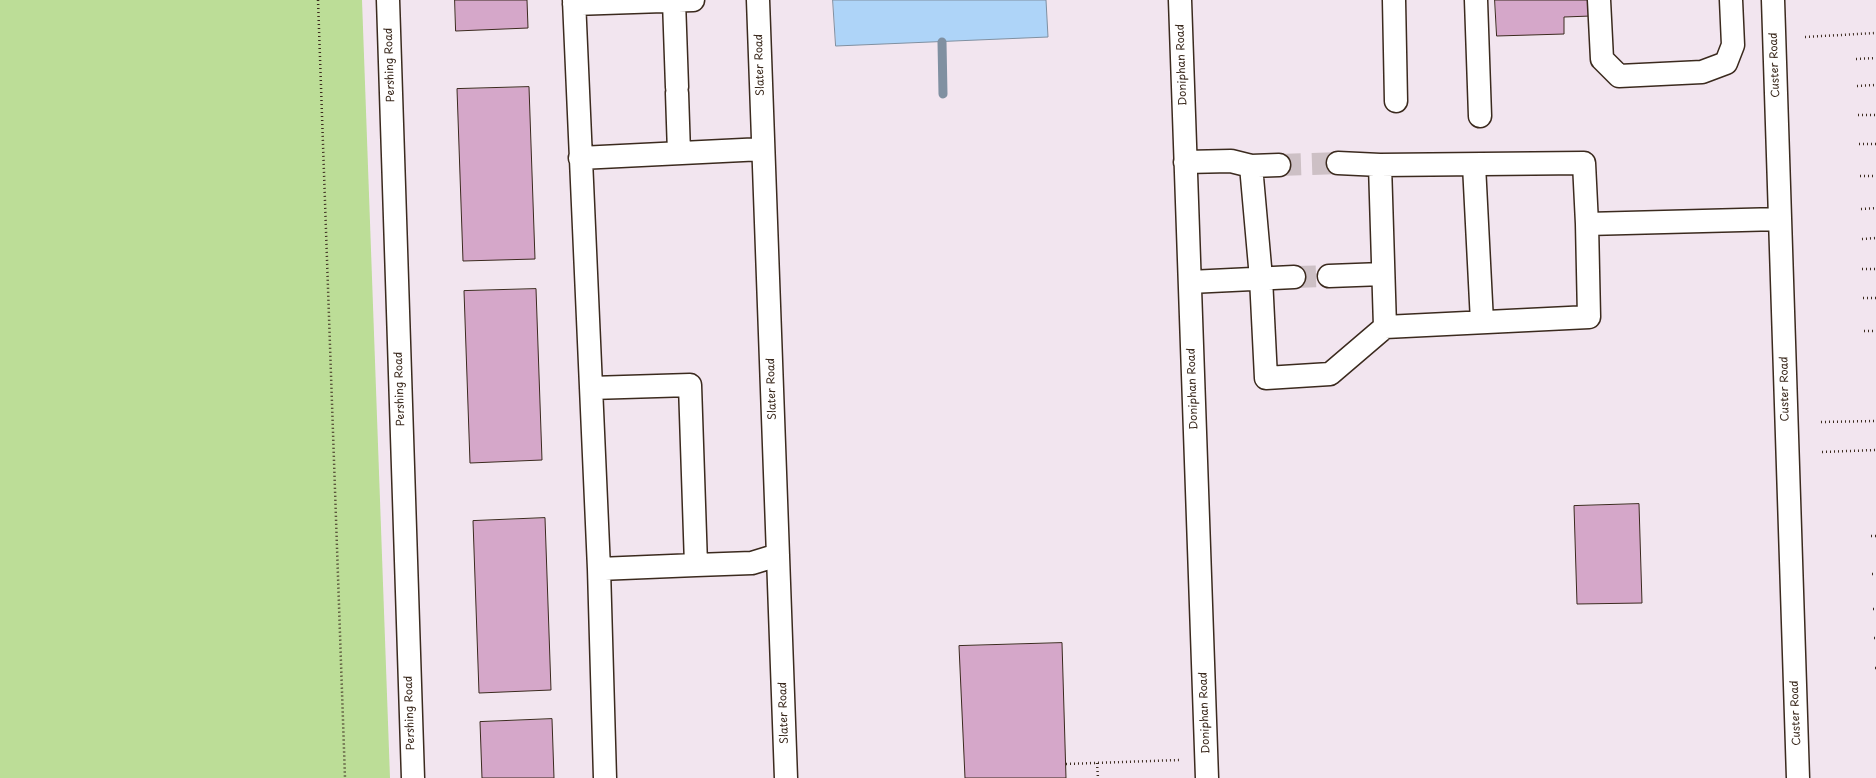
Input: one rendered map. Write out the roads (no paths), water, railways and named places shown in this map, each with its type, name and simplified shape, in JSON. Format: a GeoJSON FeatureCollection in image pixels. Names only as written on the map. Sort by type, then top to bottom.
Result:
{"type":"FeatureCollection","features":[{"type":"Feature","properties":{"kind":"street","name":"Pershing Road"},"geometry":{"type":"LineString","coordinates":[[388,0],[412,778]]}},
{"type":"Feature","properties":{"kind":"street"},"geometry":{"type":"LineString","coordinates":[[605,778],[599,569],[574,2],[683,0],[677,90],[679,153]]}},
{"type":"Feature","properties":{"kind":"street","name":"Slater Road"},"geometry":{"type":"LineString","coordinates":[[758,0],[786,778]]}},
{"type":"Feature","properties":{"kind":"street","name":"Doniphan Road"},"geometry":{"type":"LineString","coordinates":[[1180,0],[1207,769]]}},
{"type":"Feature","properties":{"kind":"street"},"geometry":{"type":"LineString","coordinates":[[1394,0],[1396,101]]}},
{"type":"Feature","properties":{"kind":"street"},"geometry":{"type":"LineString","coordinates":[[1476,0],[1480,116]]}},
{"type":"Feature","properties":{"kind":"street"},"geometry":{"type":"LineString","coordinates":[[1599,0],[1602,59],[1620,76],[1702,72],[1726,62],[1733,45],[1731,0]]}},
{"type":"Feature","properties":{"kind":"street","name":"Custer Road"},"geometry":{"type":"LineString","coordinates":[[1773,0],[1798,778]]}},
{"type":"Feature","properties":{"kind":"street"},"geometry":{"type":"LineString","coordinates":[[580,158],[763,149]]}},
{"type":"Feature","properties":{"kind":"street"},"geometry":{"type":"LineString","coordinates":[[1185,162],[1231,161],[1251,166],[1279,165]]}},
{"type":"Feature","properties":{"kind":"street"},"geometry":{"type":"LineString","coordinates":[[1251,166],[1261,278],[1266,378],[1330,374],[1385,327],[1589,317],[1584,163],[1474,165],[1380,165],[1338,163]]}},
{"type":"Feature","properties":{"kind":"street"},"geometry":{"type":"LineString","coordinates":[[1380,165],[1385,327]]}},
{"type":"Feature","properties":{"kind":"street"},"geometry":{"type":"LineString","coordinates":[[1474,165],[1482,322]]}},
{"type":"Feature","properties":{"kind":"street"},"geometry":{"type":"LineString","coordinates":[[1587,224],[1780,219]]}},
{"type":"Feature","properties":{"kind":"street"},"geometry":{"type":"LineString","coordinates":[[1330,276],[1383,274]]}},
{"type":"Feature","properties":{"kind":"street"},"geometry":{"type":"LineString","coordinates":[[1190,282],[1294,277]]}},
{"type":"Feature","properties":{"kind":"street"},"geometry":{"type":"LineString","coordinates":[[591,388],[690,385],[696,565]]}},
{"type":"Feature","properties":{"kind":"street"},"geometry":{"type":"LineString","coordinates":[[599,569],[752,563],[778,555]]}},
{"type":"Feature","properties":{"kind":"water"},"geometry":{"type":"Polygon","coordinates":[[[833,0],[1046,0],[1048,37],[836,46],[833,0]]]}},
{"type":"Feature","properties":{"kind":"waterway"},"geometry":{"type":"LineString","coordinates":[[942,42],[943,94]]}},
{"type":"Feature","properties":{"kind":"tunnel"},"geometry":{"type":"LineString","coordinates":[[1279,165],[1338,163]]}},
{"type":"Feature","properties":{"kind":"tunnel"},"geometry":{"type":"LineString","coordinates":[[1294,277],[1329,276]]}}]}
